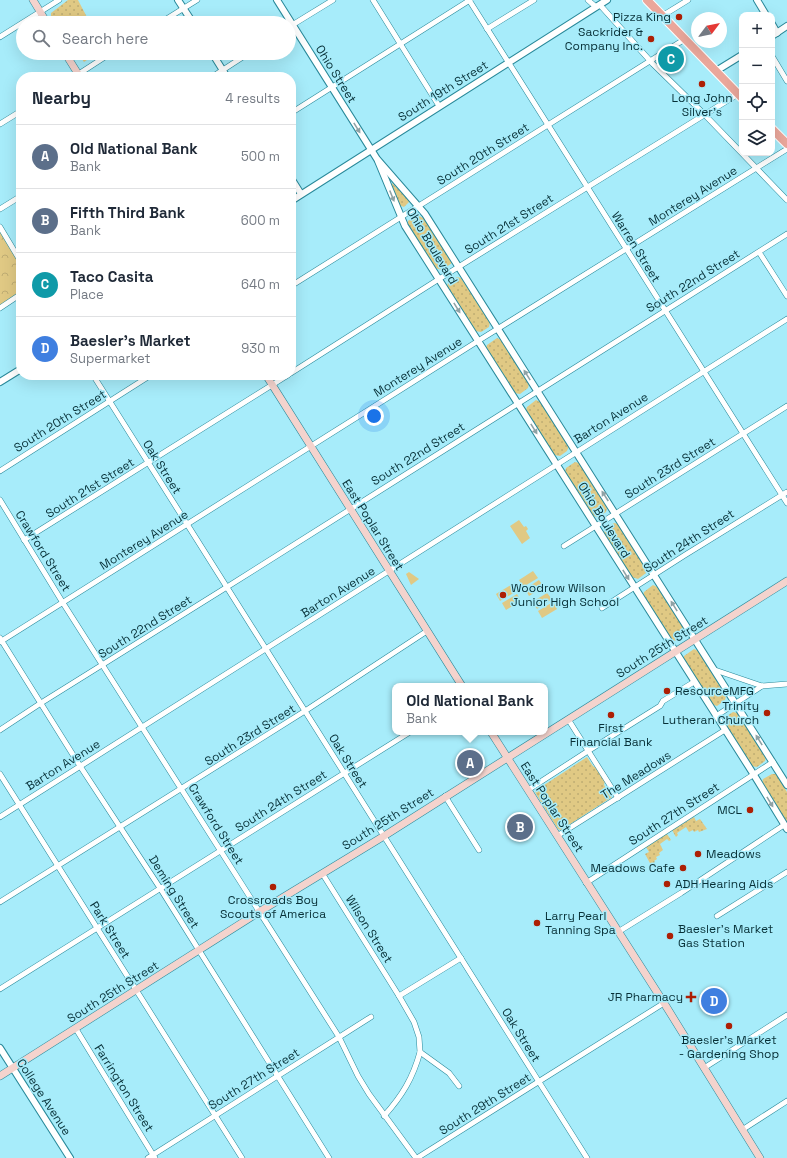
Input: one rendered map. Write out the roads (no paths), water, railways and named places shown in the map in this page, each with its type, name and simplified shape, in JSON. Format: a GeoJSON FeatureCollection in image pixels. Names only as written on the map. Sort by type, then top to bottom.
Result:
{"type":"FeatureCollection","features":[{"type":"Feature","properties":{"kind":"main road"},"geometry":{"type":"LineString","coordinates":[[33,0],[43,16]]}},
{"type":"Feature","properties":{"kind":"main road"},"geometry":{"type":"LineString","coordinates":[[647,0],[739,95]]}},
{"type":"Feature","properties":{"kind":"main road"},"geometry":{"type":"LineString","coordinates":[[69,60],[75,72]]}},
{"type":"Feature","properties":{"kind":"main road"},"geometry":{"type":"LineString","coordinates":[[775,132],[787,144]]}},
{"type":"Feature","properties":{"kind":"main road","name":"East Poplar Street"},"geometry":{"type":"LineString","coordinates":[[269,380],[460,683]]}},
{"type":"Feature","properties":{"kind":"main road","name":"South 25th Street"},"geometry":{"type":"LineString","coordinates":[[548,732],[787,581]]}},
{"type":"Feature","properties":{"kind":"main road","name":"East Poplar Street"},"geometry":{"type":"LineString","coordinates":[[493,735],[664,1003],[760,1158]]}},
{"type":"Feature","properties":{"kind":"main road","name":"South 25th Street"},"geometry":{"type":"LineString","coordinates":[[0,1076],[543,735]]}},
{"type":"Feature","properties":{"kind":"street"},"geometry":{"type":"LineString","coordinates":[[32,16],[59,0]]}},
{"type":"Feature","properties":{"kind":"street"},"geometry":{"type":"LineString","coordinates":[[178,0],[188,16]]}},
{"type":"Feature","properties":{"kind":"street"},"geometry":{"type":"LineString","coordinates":[[172,16],[197,0]]}},
{"type":"Feature","properties":{"kind":"street","name":"Ohio Street"},"geometry":{"type":"LineString","coordinates":[[277,0],[286,16]]}},
{"type":"Feature","properties":{"kind":"street"},"geometry":{"type":"LineString","coordinates":[[296,23],[333,0]]}},
{"type":"Feature","properties":{"kind":"street"},"geometry":{"type":"LineString","coordinates":[[373,0],[440,106]]}},
{"type":"Feature","properties":{"kind":"street"},"geometry":{"type":"LineString","coordinates":[[296,110],[469,0]]}},
{"type":"Feature","properties":{"kind":"street","name":"Warren Street"},"geometry":{"type":"LineString","coordinates":[[469,0],[787,503]]}},
{"type":"Feature","properties":{"kind":"street"},"geometry":{"type":"LineString","coordinates":[[487,29],[534,0]]}},
{"type":"Feature","properties":{"kind":"street"},"geometry":{"type":"LineString","coordinates":[[588,0],[598,6],[787,200]]}},
{"type":"Feature","properties":{"kind":"street","name":"South 19th Street"},"geometry":{"type":"LineString","coordinates":[[296,198],[607,0]]}},
{"type":"Feature","properties":{"kind":"street"},"geometry":{"type":"LineString","coordinates":[[662,16],[688,0]]}},
{"type":"Feature","properties":{"kind":"street"},"geometry":{"type":"LineString","coordinates":[[757,0],[764,12]]}},
{"type":"Feature","properties":{"kind":"street"},"geometry":{"type":"LineString","coordinates":[[775,34],[787,26]]}},
{"type":"Feature","properties":{"kind":"street"},"geometry":{"type":"LineString","coordinates":[[0,37],[16,27]]}},
{"type":"Feature","properties":{"kind":"street","name":"Ohio Street"},"geometry":{"type":"LineString","coordinates":[[296,34],[377,159]]}},
{"type":"Feature","properties":{"kind":"street","name":"South 20th Street"},"geometry":{"type":"LineString","coordinates":[[296,283],[400,216],[685,39]]}},
{"type":"Feature","properties":{"kind":"street"},"geometry":{"type":"LineString","coordinates":[[716,71],[739,57]]}},
{"type":"Feature","properties":{"kind":"street"},"geometry":{"type":"LineString","coordinates":[[83,72],[101,60]]}},
{"type":"Feature","properties":{"kind":"street"},"geometry":{"type":"LineString","coordinates":[[217,60],[223,70]]}},
{"type":"Feature","properties":{"kind":"street"},"geometry":{"type":"LineString","coordinates":[[220,72],[238,60]]}},
{"type":"Feature","properties":{"kind":"street"},"geometry":{"type":"LineString","coordinates":[[775,61],[787,81]]}},
{"type":"Feature","properties":{"kind":"street","name":"South 21st Street"},"geometry":{"type":"LineString","coordinates":[[296,370],[704,114],[739,96]]}},
{"type":"Feature","properties":{"kind":"street"},"geometry":{"type":"LineString","coordinates":[[0,124],[16,114]]}},
{"type":"Feature","properties":{"kind":"street","name":"Monterey Avenue"},"geometry":{"type":"LineString","coordinates":[[1,641],[787,148]]}},
{"type":"Feature","properties":{"kind":"street","name":"Ohio Boulevard"},"geometry":{"type":"LineString","coordinates":[[377,159],[419,205],[460,267],[787,785]]}},
{"type":"Feature","properties":{"kind":"street","name":"Ohio Boulevard"},"geometry":{"type":"LineString","coordinates":[[377,159],[400,216],[786,827]]}},
{"type":"Feature","properties":{"kind":"street"},"geometry":{"type":"LineString","coordinates":[[296,186],[301,194]]}},
{"type":"Feature","properties":{"kind":"street"},"geometry":{"type":"LineString","coordinates":[[0,209],[16,199]]}},
{"type":"Feature","properties":{"kind":"street"},"geometry":{"type":"LineString","coordinates":[[0,227],[16,254]]}},
{"type":"Feature","properties":{"kind":"street","name":"South 22nd Street"},"geometry":{"type":"LineString","coordinates":[[0,730],[787,234]]}},
{"type":"Feature","properties":{"kind":"street"},"geometry":{"type":"LineString","coordinates":[[759,252],[787,296]]}},
{"type":"Feature","properties":{"kind":"street"},"geometry":{"type":"LineString","coordinates":[[0,308],[16,297]]}},
{"type":"Feature","properties":{"kind":"street","name":"Barton Avenue"},"geometry":{"type":"LineString","coordinates":[[0,817],[266,650],[556,464],[787,320]]}},
{"type":"Feature","properties":{"kind":"street"},"geometry":{"type":"LineString","coordinates":[[0,382],[16,372]]}},
{"type":"Feature","properties":{"kind":"street","name":"Oak Street"},"geometry":{"type":"LineString","coordinates":[[96,380],[587,1158]]}},
{"type":"Feature","properties":{"kind":"street","name":"South 20th Street"},"geometry":{"type":"LineString","coordinates":[[0,471],[143,380]]}},
{"type":"Feature","properties":{"kind":"street","name":"South 21st Street"},"geometry":{"type":"LineString","coordinates":[[24,540],[280,380]]}},
{"type":"Feature","properties":{"kind":"street","name":"South 23rd Street"},"geometry":{"type":"LineString","coordinates":[[564,546],[787,406]]}},
{"type":"Feature","properties":{"kind":"street","name":"South 24th Street"},"geometry":{"type":"LineString","coordinates":[[602,608],[787,492]]}},
{"type":"Feature","properties":{"kind":"street","name":"Crawford Street"},"geometry":{"type":"LineString","coordinates":[[0,500],[63,603],[339,1037],[358,1076],[384,1116],[417,1158]]}},
{"type":"Feature","properties":{"kind":"street","name":"South 23rd Street"},"geometry":{"type":"LineString","coordinates":[[0,902],[182,789],[427,632]]}},
{"type":"Feature","properties":{"kind":"street","name":"Deming Street"},"geometry":{"type":"LineString","coordinates":[[1,641],[80,766],[160,888],[198,951],[329,1158]]}},
{"type":"Feature","properties":{"kind":"street"},"geometry":{"type":"LineString","coordinates":[[714,670],[762,686],[787,684]]}},
{"type":"Feature","properties":{"kind":"street"},"geometry":{"type":"LineString","coordinates":[[528,790],[660,706],[663,701],[694,682]]}},
{"type":"Feature","properties":{"kind":"street"},"geometry":{"type":"LineString","coordinates":[[716,716],[762,686]]}},
{"type":"Feature","properties":{"kind":"street"},"geometry":{"type":"LineString","coordinates":[[568,719],[618,798]]}},
{"type":"Feature","properties":{"kind":"street","name":"The Meadows"},"geometry":{"type":"LineString","coordinates":[[557,836],[725,730]]}},
{"type":"Feature","properties":{"kind":"street","name":"South 24th Street"},"geometry":{"type":"LineString","coordinates":[[0,989],[405,735]]}},
{"type":"Feature","properties":{"kind":"street","name":"South 27th Street"},"geometry":{"type":"LineString","coordinates":[[586,883],[773,762]]}},
{"type":"Feature","properties":{"kind":"street","name":"Park Street"},"geometry":{"type":"LineString","coordinates":[[0,774],[242,1158]]}},
{"type":"Feature","properties":{"kind":"street"},"geometry":{"type":"LineString","coordinates":[[445,796],[479,850]]}},
{"type":"Feature","properties":{"kind":"street"},"geometry":{"type":"LineString","coordinates":[[618,932],[786,827]]}},
{"type":"Feature","properties":{"kind":"street"},"geometry":{"type":"LineString","coordinates":[[716,916],[787,872]]}},
{"type":"Feature","properties":{"kind":"street","name":"Wilson Street"},"geometry":{"type":"LineString","coordinates":[[322,873],[414,1022],[419,1037],[420,1052]]}},
{"type":"Feature","properties":{"kind":"street"},"geometry":{"type":"LineString","coordinates":[[399,996],[461,958]]}},
{"type":"Feature","properties":{"kind":"street","name":"South 29th Street"},"geometry":{"type":"LineString","coordinates":[[417,1158],[664,1003]]}},
{"type":"Feature","properties":{"kind":"street"},"geometry":{"type":"LineString","coordinates":[[704,1068],[787,1015]]}},
{"type":"Feature","properties":{"kind":"street","name":"South 27th Street"},"geometry":{"type":"LineString","coordinates":[[148,1158],[154,1156],[215,1115],[371,1017]]}},
{"type":"Feature","properties":{"kind":"street","name":"Farrington Street"},"geometry":{"type":"LineString","coordinates":[[76,1029],[154,1156]]}},
{"type":"Feature","properties":{"kind":"street","name":"College Avenue"},"geometry":{"type":"LineString","coordinates":[[0,1048],[70,1158]]}},
{"type":"Feature","properties":{"kind":"street"},"geometry":{"type":"LineString","coordinates":[[384,1116],[396,1103],[406,1087],[415,1070],[420,1052],[449,1073],[459,1086]]}},
{"type":"Feature","properties":{"kind":"street"},"geometry":{"type":"LineString","coordinates":[[742,1130],[787,1101]]}},
{"type":"Feature","properties":{"kind":"place","name":"Pizza King"},"geometry":{"type":"Point","coordinates":[679,17]}},
{"type":"Feature","properties":{"kind":"place","name":"Sackrider & Company Inc."},"geometry":{"type":"Point","coordinates":[651,39]}},
{"type":"Feature","properties":{"kind":"place","name":"Taco Casita"},"geometry":{"type":"Point","coordinates":[671,59]}},
{"type":"Feature","properties":{"kind":"place","name":"Long John Silver's"},"geometry":{"type":"Point","coordinates":[702,84]}},
{"type":"Feature","properties":{"kind":"place","name":"Woodrow Wilson Junior High School"},"geometry":{"type":"Point","coordinates":[503,595]}},
{"type":"Feature","properties":{"kind":"place","name":"ResourceMFG"},"geometry":{"type":"Point","coordinates":[667,691]}},
{"type":"Feature","properties":{"kind":"place","name":"Trinity Lutheran Church"},"geometry":{"type":"Point","coordinates":[767,713]}},
{"type":"Feature","properties":{"kind":"place","name":"First Financial Bank"},"geometry":{"type":"Point","coordinates":[611,715]}},
{"type":"Feature","properties":{"kind":"place","name":"Old National Bank"},"geometry":{"type":"Point","coordinates":[470,763]}},
{"type":"Feature","properties":{"kind":"place","name":"MCL"},"geometry":{"type":"Point","coordinates":[750,810]}},
{"type":"Feature","properties":{"kind":"place","name":"Fifth Third Bank"},"geometry":{"type":"Point","coordinates":[520,827]}},
{"type":"Feature","properties":{"kind":"place","name":"Meadows"},"geometry":{"type":"Point","coordinates":[698,854]}},
{"type":"Feature","properties":{"kind":"place","name":"Meadows Cafe"},"geometry":{"type":"Point","coordinates":[683,868]}},
{"type":"Feature","properties":{"kind":"place","name":"ADH Hearing Aids"},"geometry":{"type":"Point","coordinates":[667,884]}},
{"type":"Feature","properties":{"kind":"place","name":"Crossroads Boy Scouts of America"},"geometry":{"type":"Point","coordinates":[273,887]}},
{"type":"Feature","properties":{"kind":"place","name":"Larry Pearl Tanning Spa"},"geometry":{"type":"Point","coordinates":[537,923]}},
{"type":"Feature","properties":{"kind":"place","name":"Baesler's Market Gas Station"},"geometry":{"type":"Point","coordinates":[670,936]}},
{"type":"Feature","properties":{"kind":"place","name":"JR Pharmacy"},"geometry":{"type":"Point","coordinates":[691,997]}},
{"type":"Feature","properties":{"kind":"place","name":"Baesler's Market"},"geometry":{"type":"Point","coordinates":[714,1001]}},
{"type":"Feature","properties":{"kind":"place","name":"Baesler's Market - Gardening Shop"},"geometry":{"type":"Point","coordinates":[729,1026]}}]}
